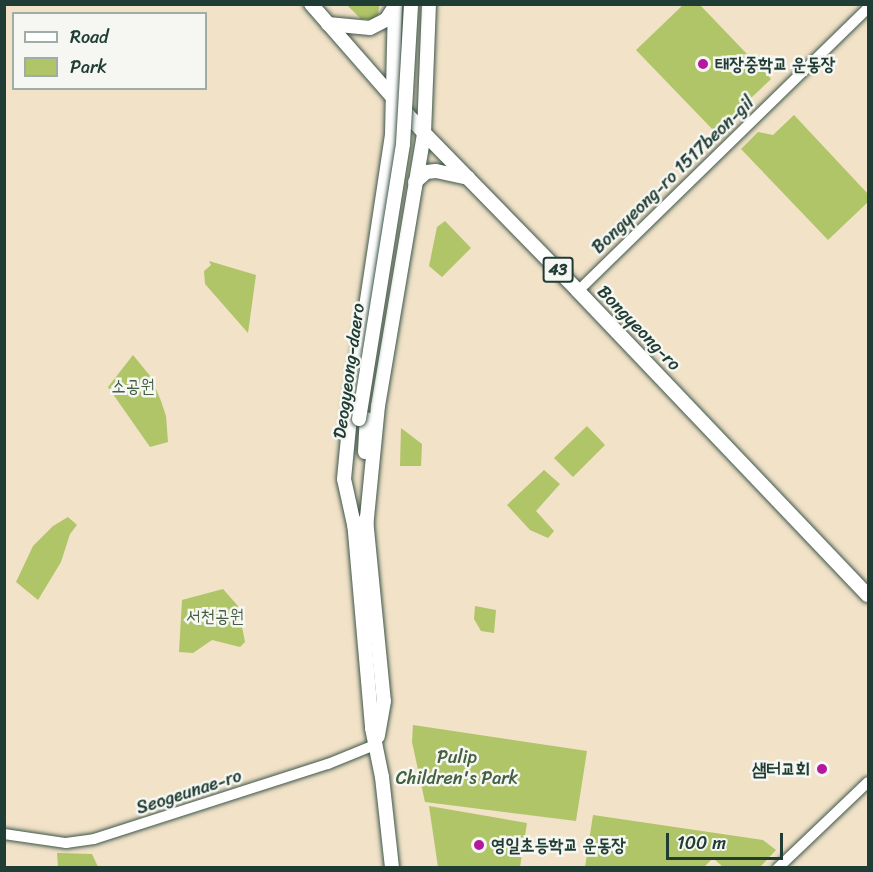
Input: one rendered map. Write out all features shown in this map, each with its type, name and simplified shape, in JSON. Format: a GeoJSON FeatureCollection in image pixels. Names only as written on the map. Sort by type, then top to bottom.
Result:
{"type":"FeatureCollection","features":[{"type":"Feature","properties":{"kind":"main road","name":"Bongyeong-ro"},"geometry":{"type":"LineString","coordinates":[[311,4],[424,133],[579,291],[868,595]]}},
{"type":"Feature","properties":{"kind":"main road","name":"Deogyeong-daero"},"geometry":{"type":"LineString","coordinates":[[392,867],[377,744],[372,728],[361,528],[352,485],[403,144],[411,4]]}},
{"type":"Feature","properties":{"kind":"main road","name":"Deogyeong-daero"},"geometry":{"type":"LineString","coordinates":[[362,419],[411,140],[418,4]]}},
{"type":"Feature","properties":{"kind":"main road"},"geometry":{"type":"LineString","coordinates":[[361,528],[378,406],[424,133],[429,4]]}},
{"type":"Feature","properties":{"kind":"main road"},"geometry":{"type":"LineString","coordinates":[[328,24],[363,29],[376,27],[386,20],[395,5]]}},
{"type":"Feature","properties":{"kind":"main road"},"geometry":{"type":"LineString","coordinates":[[361,528],[344,479],[352,398],[392,135],[391,97],[395,5]]}},
{"type":"Feature","properties":{"kind":"main road"},"geometry":{"type":"LineString","coordinates":[[415,182],[426,172],[436,171],[468,178]]}},
{"type":"Feature","properties":{"kind":"street","name":"Bongyeong-ro 1517beon-gil"},"geometry":{"type":"LineString","coordinates":[[579,291],[868,8]]}},
{"type":"Feature","properties":{"kind":"street","name":"Seogeunae-ro"},"geometry":{"type":"LineString","coordinates":[[4,834],[66,843],[94,839],[328,764],[377,744]]}},
{"type":"Feature","properties":{"kind":"street"},"geometry":{"type":"LineString","coordinates":[[778,867],[868,783]]}},
{"type":"Feature","properties":{"kind":"green space","name":"태장중학교 운동장"},"geometry":{"type":"Polygon","coordinates":[[[684,4],[700,5],[771,79],[715,132],[636,50],[684,4]]]}},
{"type":"Feature","properties":{"kind":"green space"},"geometry":{"type":"Polygon","coordinates":[[[347,5],[379,5],[378,16],[374,19],[361,19],[347,5]]]}},
{"type":"Feature","properties":{"kind":"green space"},"geometry":{"type":"Polygon","coordinates":[[[794,115],[868,194],[868,202],[828,240],[741,149],[758,132],[773,135],[794,115]]]}},
{"type":"Feature","properties":{"kind":"green space"},"geometry":{"type":"Polygon","coordinates":[[[445,221],[471,248],[442,277],[429,266],[437,227],[445,221]]]}},
{"type":"Feature","properties":{"kind":"green space"},"geometry":{"type":"Polygon","coordinates":[[[209,261],[256,275],[248,333],[205,284],[204,271],[211,265],[209,261]]]}},
{"type":"Feature","properties":{"kind":"green space","name":"소공원"},"geometry":{"type":"Polygon","coordinates":[[[133,355],[151,377],[161,401],[166,416],[168,442],[150,447],[108,387],[133,355]]]}},
{"type":"Feature","properties":{"kind":"green space"},"geometry":{"type":"Polygon","coordinates":[[[587,426],[605,445],[573,477],[554,458],[587,426]]]}},
{"type":"Feature","properties":{"kind":"green space"},"geometry":{"type":"Polygon","coordinates":[[[401,428],[422,444],[421,466],[400,466],[401,428]]]}},
{"type":"Feature","properties":{"kind":"green space"},"geometry":{"type":"Polygon","coordinates":[[[544,470],[560,484],[536,511],[554,531],[548,538],[530,530],[507,505],[544,470]]]}},
{"type":"Feature","properties":{"kind":"green space"},"geometry":{"type":"Polygon","coordinates":[[[68,517],[77,525],[70,534],[61,562],[38,600],[16,582],[33,546],[53,526],[68,517]]]}},
{"type":"Feature","properties":{"kind":"green space","name":"서천공원"},"geometry":{"type":"Polygon","coordinates":[[[223,589],[238,606],[245,642],[240,647],[212,640],[193,653],[179,652],[182,600],[223,589]]]}},
{"type":"Feature","properties":{"kind":"green space"},"geometry":{"type":"Polygon","coordinates":[[[475,606],[496,610],[494,633],[481,631],[474,619],[475,606]]]}},
{"type":"Feature","properties":{"kind":"green space","name":"Pulip Children's Park"},"geometry":{"type":"Polygon","coordinates":[[[413,725],[587,751],[576,821],[425,802],[412,742],[413,725]]]}},
{"type":"Feature","properties":{"kind":"green space","name":"영일초등학교 운동장"},"geometry":{"type":"Polygon","coordinates":[[[429,806],[527,823],[520,867],[438,867],[429,806]]]}},
{"type":"Feature","properties":{"kind":"green space"},"geometry":{"type":"Polygon","coordinates":[[[593,815],[763,840],[776,850],[760,867],[723,867],[713,858],[704,867],[585,867],[593,815]]]}},
{"type":"Feature","properties":{"kind":"green space"},"geometry":{"type":"Polygon","coordinates":[[[57,853],[92,854],[98,867],[58,867],[57,853]]]}},
{"type":"Feature","properties":{"kind":"place","name":"태장중학교 운동장"},"geometry":{"type":"Point","coordinates":[703,64]}},
{"type":"Feature","properties":{"kind":"place","name":"샘터교회"},"geometry":{"type":"Point","coordinates":[822,769]}},
{"type":"Feature","properties":{"kind":"place","name":"영일초등학교 운동장"},"geometry":{"type":"Point","coordinates":[479,845]}}]}
